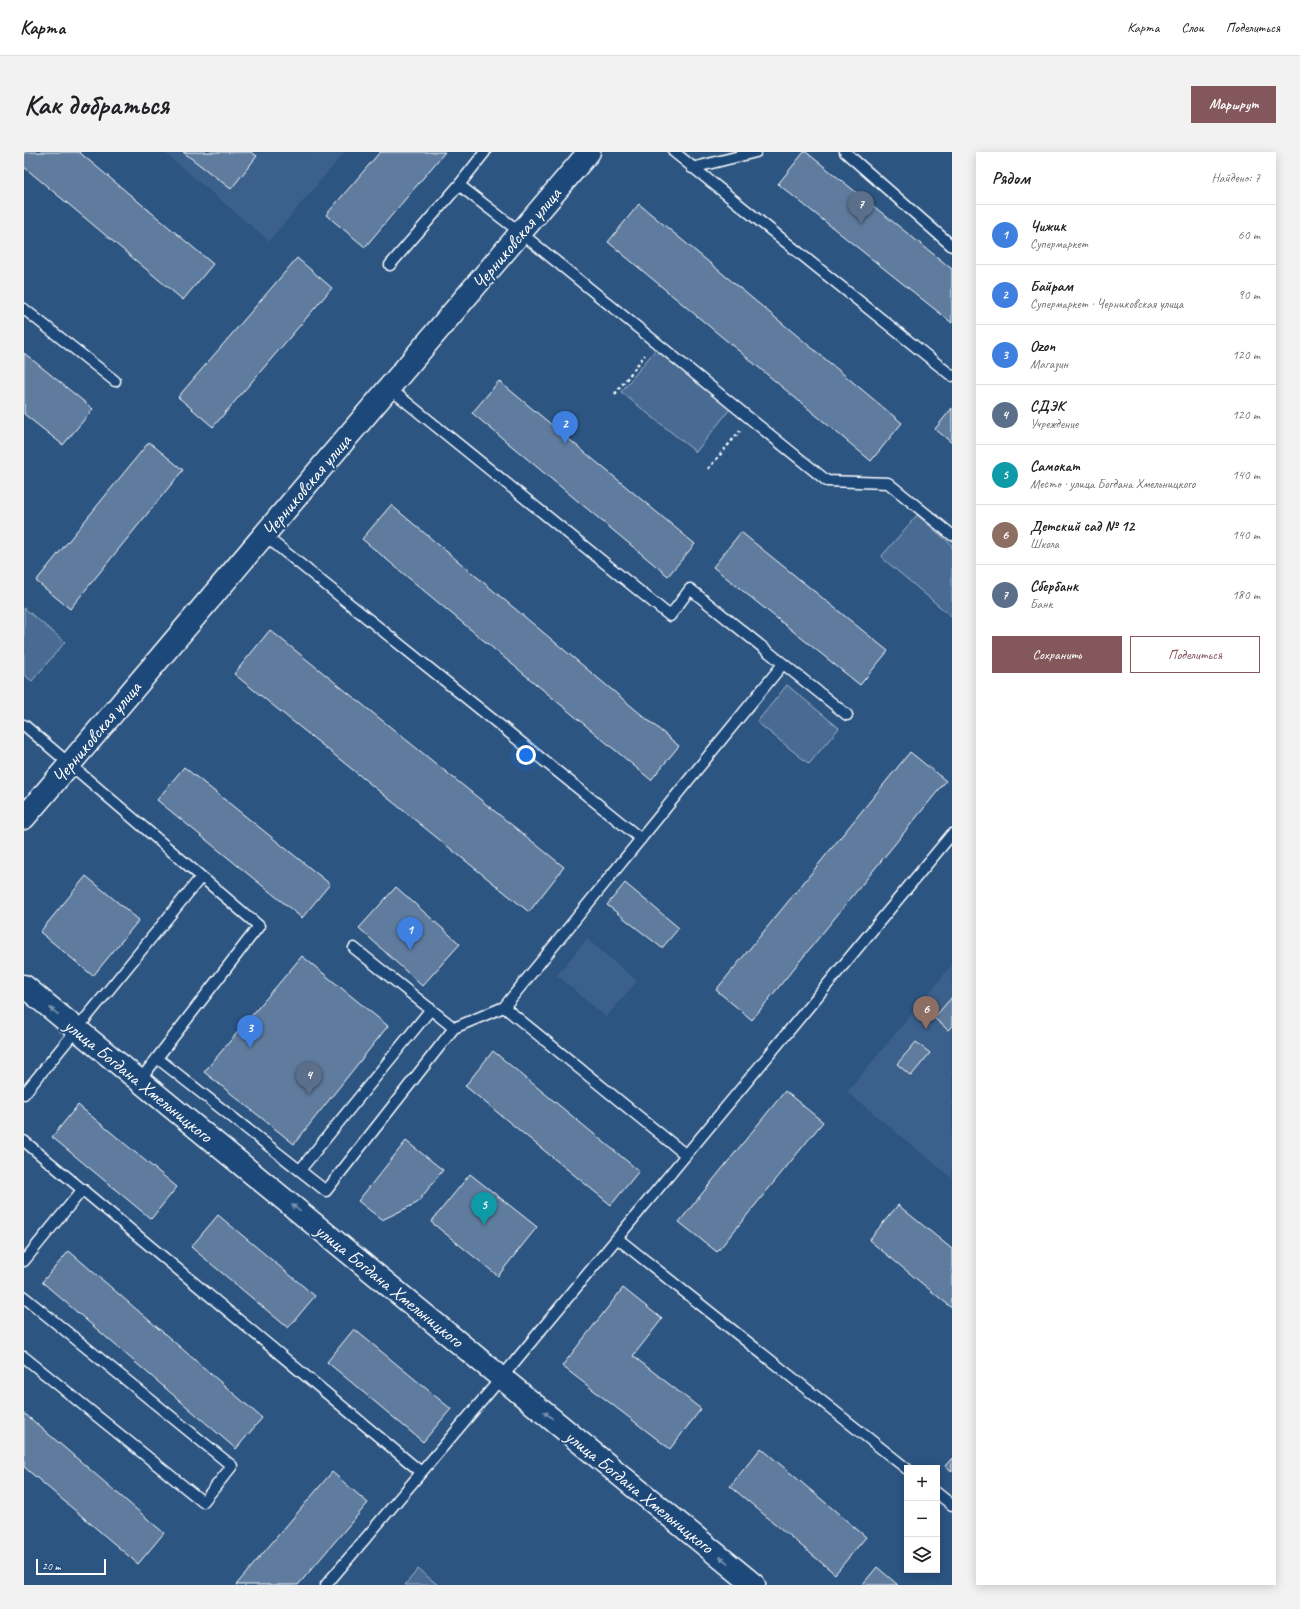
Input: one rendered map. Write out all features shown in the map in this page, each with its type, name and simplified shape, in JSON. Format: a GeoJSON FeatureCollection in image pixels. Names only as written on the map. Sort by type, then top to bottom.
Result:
{"type":"FeatureCollection","features":[{"type":"Feature","properties":{"kind":"main road","name":"Черниковская улица"},"geometry":{"type":"LineString","coordinates":[[24,818],[69,763],[589,152]]}},
{"type":"Feature","properties":{"kind":"main road","name":"улица Богдана Хмельницкого"},"geometry":{"type":"LineString","coordinates":[[24,986],[754,1585]]}},
{"type":"Feature","properties":{"kind":"lane"},"geometry":{"type":"LineString","coordinates":[[390,265],[459,186],[485,152]]}},
{"type":"Feature","properties":{"kind":"lane"},"geometry":{"type":"LineString","coordinates":[[674,152],[952,376]]}},
{"type":"Feature","properties":{"kind":"lane"},"geometry":{"type":"LineString","coordinates":[[692,168],[756,152]]}},
{"type":"Feature","properties":{"kind":"lane"},"geometry":{"type":"LineString","coordinates":[[845,152],[952,246]]}},
{"type":"Feature","properties":{"kind":"lane"},"geometry":{"type":"LineString","coordinates":[[459,186],[521,233],[827,480],[888,483],[952,535]]}},
{"type":"Feature","properties":{"kind":"lane"},"geometry":{"type":"LineString","coordinates":[[24,309],[116,381]]}},
{"type":"Feature","properties":{"kind":"lane"},"geometry":{"type":"LineString","coordinates":[[389,388],[670,616],[690,589],[847,715]]}},
{"type":"Feature","properties":{"kind":"lane"},"geometry":{"type":"LineString","coordinates":[[264,535],[641,839]]}},
{"type":"Feature","properties":{"kind":"lane"},"geometry":{"type":"LineString","coordinates":[[158,1058],[326,1191],[454,1028],[504,1008],[783,664]]}},
{"type":"Feature","properties":{"kind":"lane"},"geometry":{"type":"LineString","coordinates":[[24,725],[259,926],[140,1080]]}},
{"type":"Feature","properties":{"kind":"lane"},"geometry":{"type":"LineString","coordinates":[[326,1585],[502,1377],[952,834]]}},
{"type":"Feature","properties":{"kind":"lane"},"geometry":{"type":"LineString","coordinates":[[24,1094],[201,877]]}},
{"type":"Feature","properties":{"kind":"lane"},"geometry":{"type":"LineString","coordinates":[[354,948],[454,1028]]}},
{"type":"Feature","properties":{"kind":"lane"},"geometry":{"type":"LineString","coordinates":[[504,1008],[686,1155]]}},
{"type":"Feature","properties":{"kind":"lane"},"geometry":{"type":"LineString","coordinates":[[300,1170],[431,1009]]}},
{"type":"Feature","properties":{"kind":"lane"},"geometry":{"type":"LineString","coordinates":[[24,1141],[421,1472]]}},
{"type":"Feature","properties":{"kind":"lane"},"geometry":{"type":"LineString","coordinates":[[24,1261],[83,1189]]}},
{"type":"Feature","properties":{"kind":"lane"},"geometry":{"type":"LineString","coordinates":[[617,1238],[904,1467]]}},
{"type":"Feature","properties":{"kind":"lane"},"geometry":{"type":"LineString","coordinates":[[24,1298],[232,1466],[203,1502],[24,1357]]}},
{"type":"Feature","properties":{"kind":"lane"},"geometry":{"type":"LineString","coordinates":[[940,1495],[952,1505]]}},
{"type":"Feature","properties":{"kind":"path"},"geometry":{"type":"LineString","coordinates":[[615,394],[656,342]]}},
{"type":"Feature","properties":{"kind":"path"},"geometry":{"type":"LineString","coordinates":[[708,469],[751,419]]}},
{"type":"Feature","properties":{"kind":"shaded area"},"geometry":{"type":"Polygon","coordinates":[[[164,152],[345,152],[269,241],[164,152]]]}},
{"type":"Feature","properties":{"kind":"shaded area"},"geometry":{"type":"Polygon","coordinates":[[[656,349],[730,409],[696,452],[621,392],[656,349]]]}},
{"type":"Feature","properties":{"kind":"shaded area"},"geometry":{"type":"Polygon","coordinates":[[[917,515],[952,545],[952,617],[881,557],[917,515]]]}},
{"type":"Feature","properties":{"kind":"shaded area"},"geometry":{"type":"Polygon","coordinates":[[[24,608],[65,642],[32,681],[24,675],[24,608]]]}},
{"type":"Feature","properties":{"kind":"shaded area"},"geometry":{"type":"Polygon","coordinates":[[[787,685],[839,728],[809,764],[757,722],[787,685]]]}},
{"type":"Feature","properties":{"kind":"shaded area"},"geometry":{"type":"Polygon","coordinates":[[[587,939],[637,981],[606,1017],[557,975],[587,939]]]}},
{"type":"Feature","properties":{"kind":"shaded area"},"geometry":{"type":"Polygon","coordinates":[[[952,965],[952,1178],[847,1092],[952,965]]]}},
{"type":"Feature","properties":{"kind":"shaded area"},"geometry":{"type":"Polygon","coordinates":[[[418,1569],[438,1585],[405,1585],[418,1569]]]}},
{"type":"Feature","properties":{"kind":"building"},"geometry":{"type":"Polygon","coordinates":[[[24,152],[79,152],[213,264],[183,300],[24,167],[24,152]]]}},
{"type":"Feature","properties":{"kind":"building"},"geometry":{"type":"Polygon","coordinates":[[[183,152],[251,152],[257,156],[231,189],[183,152]]]}},
{"type":"Feature","properties":{"kind":"building"},"geometry":{"type":"Polygon","coordinates":[[[380,152],[445,152],[365,247],[326,215],[380,152]]]}},
{"type":"Feature","properties":{"kind":"building"},"geometry":{"type":"Polygon","coordinates":[[[804,152],[806,152],[952,269],[952,323],[778,184],[804,152]]]}},
{"type":"Feature","properties":{"kind":"building"},"geometry":{"type":"Polygon","coordinates":[[[639,204],[902,423],[871,461],[608,242],[639,204]]]}},
{"type":"Feature","properties":{"kind":"building"},"geometry":{"type":"Polygon","coordinates":[[[297,258],[332,288],[213,427],[178,397],[297,258]]]}},
{"type":"Feature","properties":{"kind":"building"},"geometry":{"type":"Polygon","coordinates":[[[24,353],[93,409],[63,445],[24,414],[24,353]]]}},
{"type":"Feature","properties":{"kind":"building"},"geometry":{"type":"Polygon","coordinates":[[[499,381],[695,544],[668,576],[472,413],[499,381]]]}},
{"type":"Feature","properties":{"kind":"building"},"geometry":{"type":"Polygon","coordinates":[[[952,408],[952,443],[935,429],[952,408]]]}},
{"type":"Feature","properties":{"kind":"building"},"geometry":{"type":"Polygon","coordinates":[[[149,442],[183,470],[70,609],[36,581],[149,442]]]}},
{"type":"Feature","properties":{"kind":"building"},"geometry":{"type":"Polygon","coordinates":[[[391,505],[679,746],[651,780],[362,539],[391,505]]]}},
{"type":"Feature","properties":{"kind":"building"},"geometry":{"type":"Polygon","coordinates":[[[741,532],[888,651],[860,685],[713,567],[741,532]]]}},
{"type":"Feature","properties":{"kind":"building"},"geometry":{"type":"Polygon","coordinates":[[[270,630],[564,867],[529,912],[234,674],[270,630]]]}},
{"type":"Feature","properties":{"kind":"building"},"geometry":{"type":"Polygon","coordinates":[[[910,752],[946,781],[752,1020],[716,990],[910,752]]]}},
{"type":"Feature","properties":{"kind":"building"},"geometry":{"type":"Polygon","coordinates":[[[184,767],[330,884],[302,918],[157,800],[184,767]]]}},
{"type":"Feature","properties":{"kind":"building"},"geometry":{"type":"Polygon","coordinates":[[[86,876],[139,920],[93,976],[40,932],[86,876]]]}},
{"type":"Feature","properties":{"kind":"building"},"geometry":{"type":"Polygon","coordinates":[[[625,883],[679,928],[662,948],[607,905],[625,883]]]}},
{"type":"Feature","properties":{"kind":"building"},"geometry":{"type":"Polygon","coordinates":[[[396,887],[460,944],[422,986],[359,928],[396,887]]]}},
{"type":"Feature","properties":{"kind":"building"},"geometry":{"type":"Polygon","coordinates":[[[302,956],[388,1026],[294,1144],[204,1072],[302,956]]]}},
{"type":"Feature","properties":{"kind":"building"},"geometry":{"type":"Polygon","coordinates":[[[952,997],[952,1026],[948,1030],[934,1018],[952,997]]]}},
{"type":"Feature","properties":{"kind":"building"},"geometry":{"type":"Polygon","coordinates":[[[916,1042],[930,1053],[911,1076],[897,1064],[916,1042]]]}},
{"type":"Feature","properties":{"kind":"building"},"geometry":{"type":"Polygon","coordinates":[[[493,1051],[639,1171],[611,1205],[465,1086],[493,1051]]]}},
{"type":"Feature","properties":{"kind":"building"},"geometry":{"type":"Polygon","coordinates":[[[785,1091],[823,1122],[717,1252],[679,1222],[785,1091]]]}},
{"type":"Feature","properties":{"kind":"building"},"geometry":{"type":"Polygon","coordinates":[[[78,1105],[177,1187],[151,1219],[52,1137],[78,1105]]]}},
{"type":"Feature","properties":{"kind":"building"},"geometry":{"type":"Polygon","coordinates":[[[406,1141],[443,1170],[417,1203],[382,1220],[358,1201],[406,1141]]]}},
{"type":"Feature","properties":{"kind":"building"},"geometry":{"type":"Polygon","coordinates":[[[470,1174],[537,1227],[498,1276],[431,1222],[470,1174]]]}},
{"type":"Feature","properties":{"kind":"building"},"geometry":{"type":"Polygon","coordinates":[[[898,1205],[952,1249],[952,1308],[869,1240],[898,1205]]]}},
{"type":"Feature","properties":{"kind":"building"},"geometry":{"type":"Polygon","coordinates":[[[218,1215],[315,1296],[288,1328],[191,1247],[218,1215]]]}},
{"type":"Feature","properties":{"kind":"building"},"geometry":{"type":"Polygon","coordinates":[[[69,1251],[262,1418],[236,1449],[42,1282],[69,1251]]]}},
{"type":"Feature","properties":{"kind":"building"},"geometry":{"type":"Polygon","coordinates":[[[623,1288],[662,1319],[633,1356],[701,1409],[670,1449],[562,1366],[623,1288]]]}},
{"type":"Feature","properties":{"kind":"building"},"geometry":{"type":"Polygon","coordinates":[[[354,1329],[451,1409],[423,1442],[327,1362],[354,1329]]]}},
{"type":"Feature","properties":{"kind":"building"},"geometry":{"type":"Polygon","coordinates":[[[24,1413],[164,1533],[138,1564],[24,1467],[24,1413]]]}},
{"type":"Feature","properties":{"kind":"building"},"geometry":{"type":"Polygon","coordinates":[[[761,1448],[866,1537],[835,1574],[730,1486],[761,1448]]]}},
{"type":"Feature","properties":{"kind":"building"},"geometry":{"type":"Polygon","coordinates":[[[952,1458],[952,1471],[945,1466],[952,1458]]]}},
{"type":"Feature","properties":{"kind":"building"},"geometry":{"type":"Polygon","coordinates":[[[332,1472],[368,1503],[298,1585],[236,1585],[332,1472]]]}},
{"type":"Feature","properties":{"kind":"building"},"geometry":{"type":"Polygon","coordinates":[[[877,1567],[898,1585],[862,1585],[877,1567]]]}},
{"type":"Feature","properties":{"kind":"place","name":"Сбербанк"},"geometry":{"type":"Point","coordinates":[861,224]}},
{"type":"Feature","properties":{"kind":"place","name":"Байрам"},"geometry":{"type":"Point","coordinates":[565,444]}},
{"type":"Feature","properties":{"kind":"place","name":"Чижик"},"geometry":{"type":"Point","coordinates":[410,950]}},
{"type":"Feature","properties":{"kind":"place","name":"Детский сад № 12"},"geometry":{"type":"Point","coordinates":[926,1029]}},
{"type":"Feature","properties":{"kind":"place","name":"Ozon"},"geometry":{"type":"Point","coordinates":[250,1048]}},
{"type":"Feature","properties":{"kind":"place","name":"СДЭК"},"geometry":{"type":"Point","coordinates":[309,1095]}},
{"type":"Feature","properties":{"kind":"place","name":"Самокат"},"geometry":{"type":"Point","coordinates":[484,1225]}}]}
